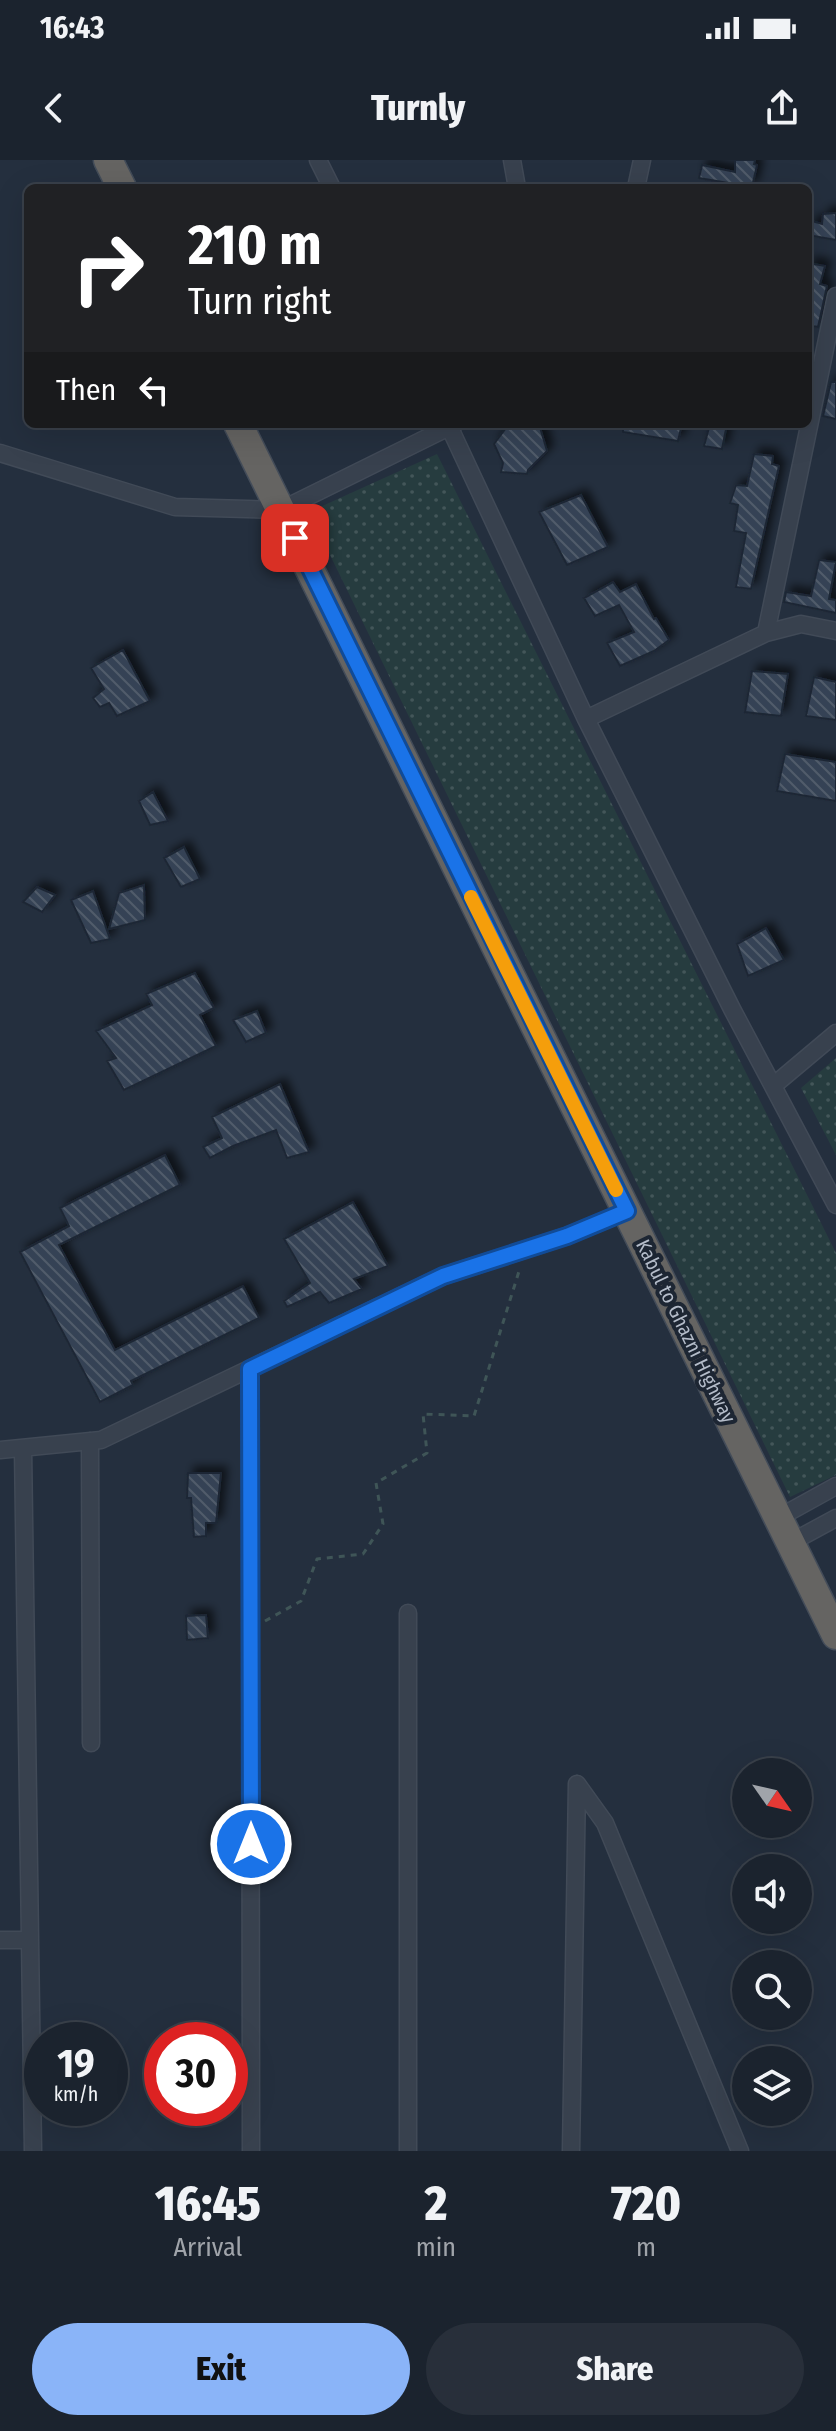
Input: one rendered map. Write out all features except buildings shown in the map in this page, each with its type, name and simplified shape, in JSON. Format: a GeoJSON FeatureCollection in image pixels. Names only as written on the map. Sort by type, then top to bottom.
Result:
{"type":"FeatureCollection","features":[{"type":"Feature","properties":{"kind":"highway"},"geometry":{"type":"LineString","coordinates":[[108,160],[120,184]]}},
{"type":"Feature","properties":{"kind":"highway","name":"Kabul to Ghazni Highway"},"geometry":{"type":"LineString","coordinates":[[240,428],[836,1635]]}},
{"type":"Feature","properties":{"kind":"street"},"geometry":{"type":"LineString","coordinates":[[318,160],[330,184]]}},
{"type":"Feature","properties":{"kind":"street"},"geometry":{"type":"LineString","coordinates":[[512,160],[516,184]]}},
{"type":"Feature","properties":{"kind":"street"},"geometry":{"type":"LineString","coordinates":[[637,184],[642,160]]}},
{"type":"Feature","properties":{"kind":"street"},"geometry":{"type":"LineString","coordinates":[[812,398],[836,296]]}},
{"type":"Feature","properties":{"kind":"street"},"geometry":{"type":"LineString","coordinates":[[0,453],[175,507],[281,510],[445,428]]}},
{"type":"Feature","properties":{"kind":"street"},"geometry":{"type":"LineString","coordinates":[[452,428],[586,719],[836,1205]]}},
{"type":"Feature","properties":{"kind":"street"},"geometry":{"type":"LineString","coordinates":[[766,633],[806,428]]}},
{"type":"Feature","properties":{"kind":"street"},"geometry":{"type":"LineString","coordinates":[[586,719],[766,633],[801,624],[836,631]]}},
{"type":"Feature","properties":{"kind":"street"},"geometry":{"type":"LineString","coordinates":[[773,1086],[836,1033]]}},
{"type":"Feature","properties":{"kind":"street"},"geometry":{"type":"LineString","coordinates":[[0,1450],[101,1440],[443,1276],[526,1250],[627,1211]]}},
{"type":"Feature","properties":{"kind":"street"},"geometry":{"type":"LineString","coordinates":[[250,1369],[251,2151]]}},
{"type":"Feature","properties":{"kind":"street"},"geometry":{"type":"LineString","coordinates":[[90,1441],[91,1743]]}},
{"type":"Feature","properties":{"kind":"street"},"geometry":{"type":"LineString","coordinates":[[23,1448],[33,2151]]}},
{"type":"Feature","properties":{"kind":"street"},"geometry":{"type":"LineString","coordinates":[[778,1518],[836,1486]]}},
{"type":"Feature","properties":{"kind":"street"},"geometry":{"type":"LineString","coordinates":[[790,1543],[836,1518]]}},
{"type":"Feature","properties":{"kind":"street"},"geometry":{"type":"LineString","coordinates":[[408,1613],[408,2151]]}},
{"type":"Feature","properties":{"kind":"street"},"geometry":{"type":"LineString","coordinates":[[571,2151],[577,1784],[605,1823],[740,2151]]}},
{"type":"Feature","properties":{"kind":"street"},"geometry":{"type":"LineString","coordinates":[[0,1940],[30,1940]]}},
{"type":"Feature","properties":{"kind":"path"},"geometry":{"type":"LineString","coordinates":[[250,1629],[301,1601],[317,1559],[363,1554],[383,1524],[376,1483],[427,1453],[423,1414],[474,1416],[526,1250]]}},
{"type":"Feature","properties":{"kind":"green space"},"geometry":{"type":"Polygon","coordinates":[[[437,454],[836,1253],[836,1475],[790,1497],[309,512],[437,454]]]}},
{"type":"Feature","properties":{"kind":"green space"},"geometry":{"type":"Polygon","coordinates":[[[836,1058],[836,1155],[801,1088],[836,1058]]]}},
{"type":"Feature","properties":{"kind":"slow traffic"},"geometry":{"type":"LineString","coordinates":[[471,897],[616,1190]]}},
{"type":"Feature","properties":{"kind":"route"},"geometry":{"type":"LineString","coordinates":[[251,1844],[250,1369],[443,1276],[567,1236],[627,1211],[295,538]]}}]}
